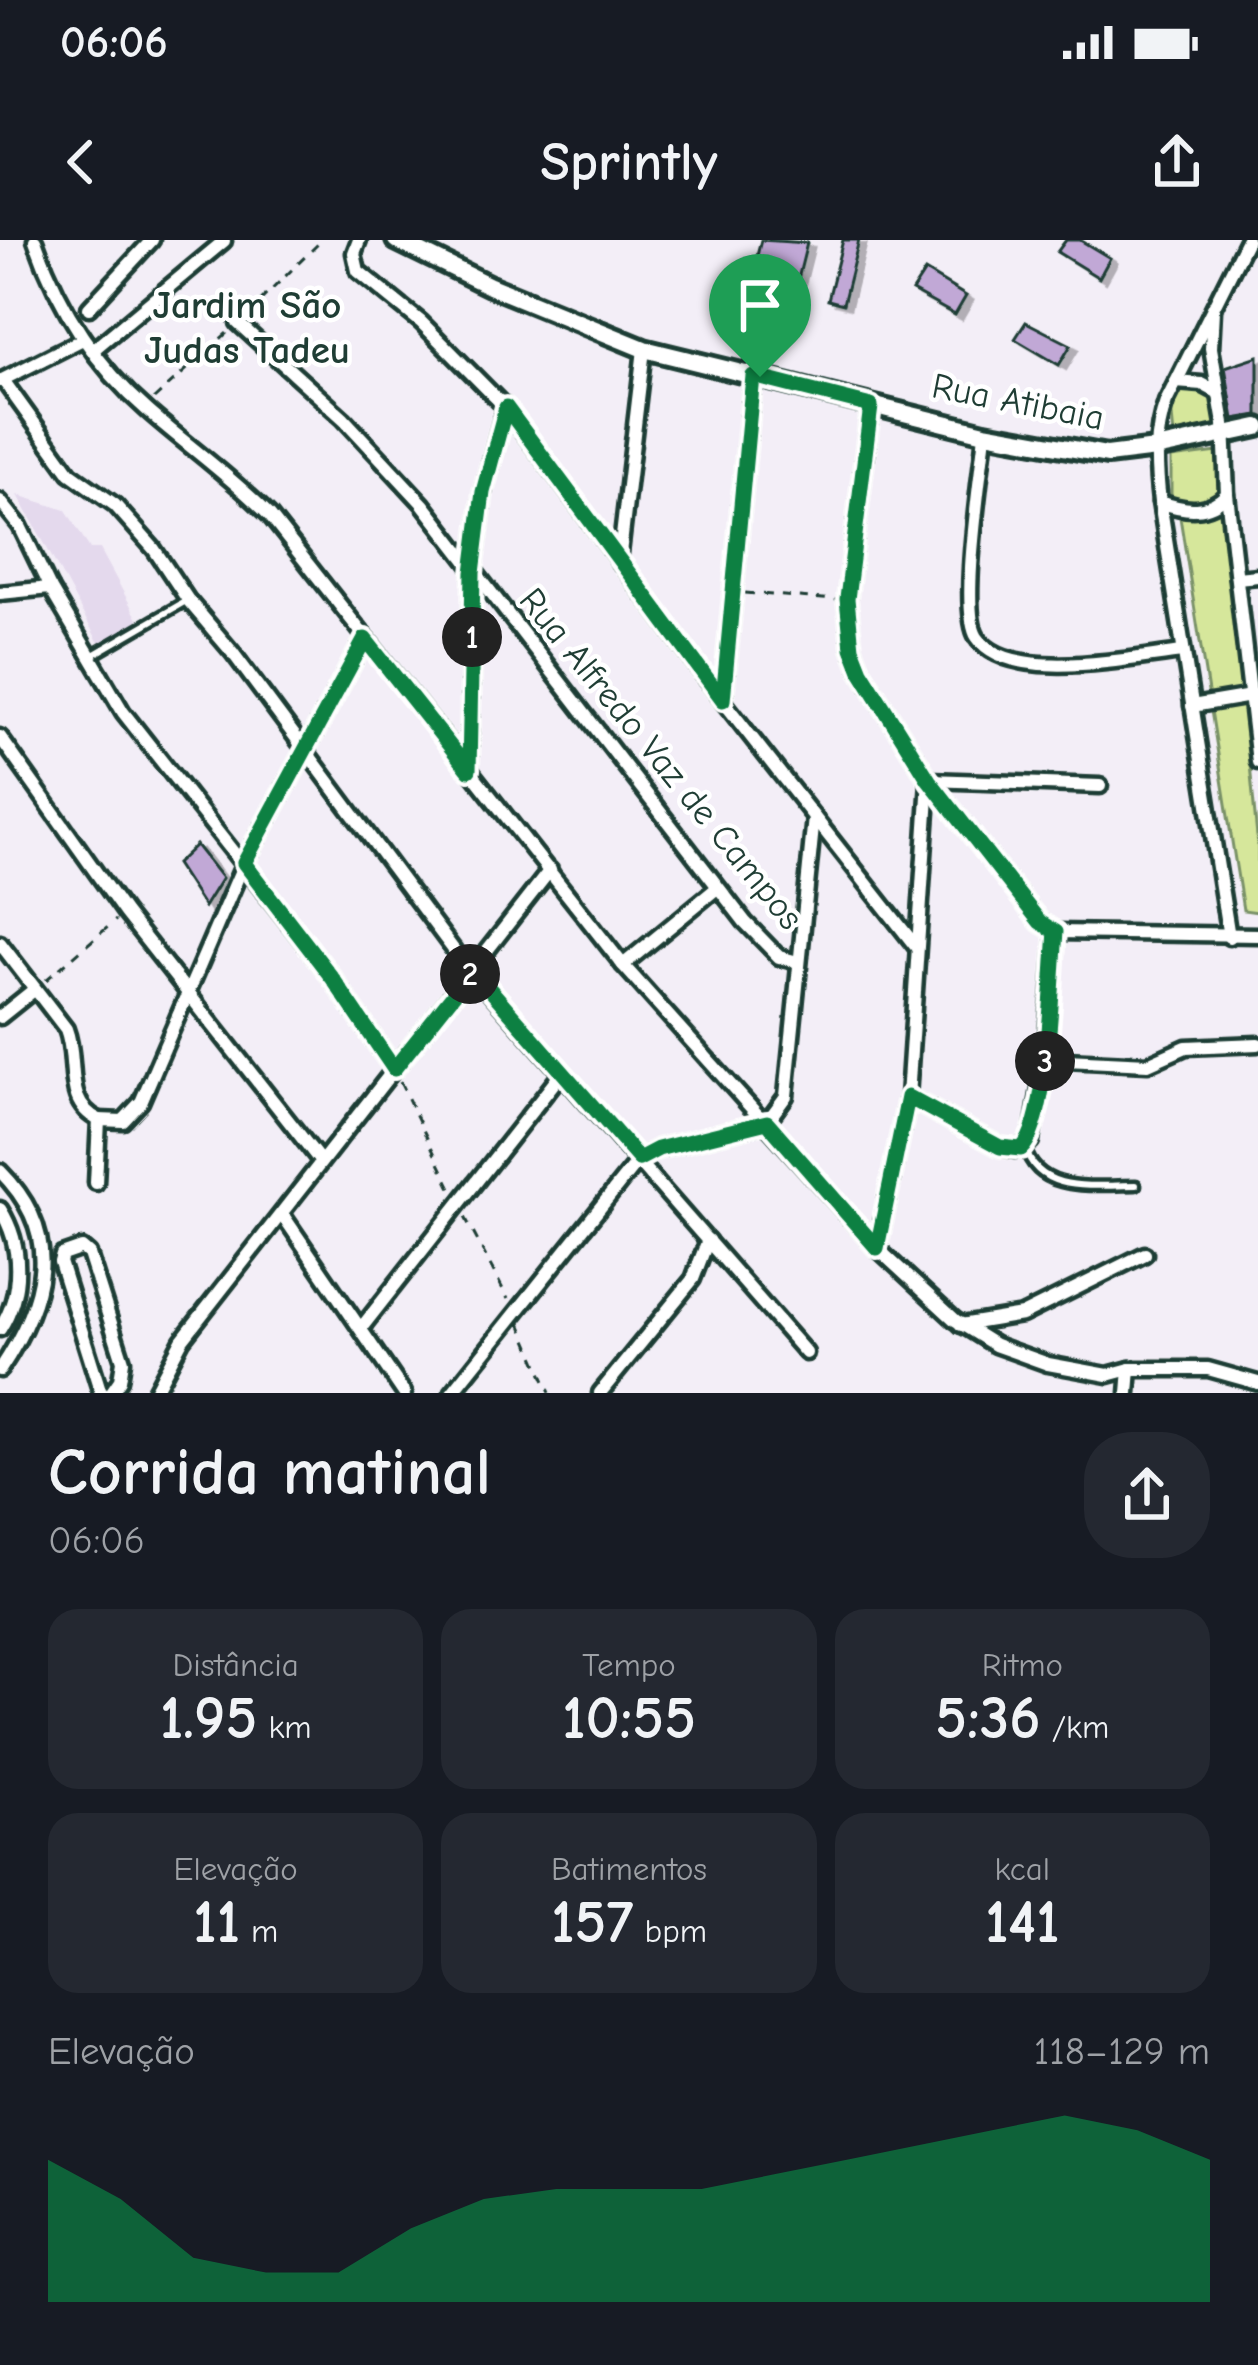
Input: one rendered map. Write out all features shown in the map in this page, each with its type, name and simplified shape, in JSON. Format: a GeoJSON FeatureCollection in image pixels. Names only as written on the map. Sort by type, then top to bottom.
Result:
{"type":"FeatureCollection","features":[{"type":"Feature","properties":{"kind":"main road","name":"Rua Atibaia"},"geometry":{"type":"LineString","coordinates":[[396,240],[490,286],[644,349],[986,433],[1107,455],[1258,427]]}},
{"type":"Feature","properties":{"kind":"street"},"geometry":{"type":"LineString","coordinates":[[35,240],[56,296],[88,345],[144,408],[270,516],[623,964],[877,1248],[961,1325],[995,1345],[1048,1364],[1108,1375],[1130,1369],[1208,1369],[1258,1389]]}},
{"type":"Feature","properties":{"kind":"street"},"geometry":{"type":"LineString","coordinates":[[88,308],[152,240]]}},
{"type":"Feature","properties":{"kind":"street"},"geometry":{"type":"LineString","coordinates":[[358,240],[354,253],[358,271],[421,322],[506,407],[723,700],[917,948]]}},
{"type":"Feature","properties":{"kind":"street"},"geometry":{"type":"LineString","coordinates":[[1229,937],[1160,502],[1156,449],[1160,420],[1176,382],[1247,240]]}},
{"type":"Feature","properties":{"kind":"street"},"geometry":{"type":"LineString","coordinates":[[224,241],[88,345],[2,380],[61,461],[130,520],[473,970],[806,1353]]}},
{"type":"Feature","properties":{"kind":"street"},"geometry":{"type":"LineString","coordinates":[[1213,309],[1211,348],[1226,434],[1227,494],[1254,695],[1258,762]]}},
{"type":"Feature","properties":{"kind":"street","name":"Rua Alfredo Vaz de Campos"},"geometry":{"type":"LineString","coordinates":[[238,323],[382,458],[451,539],[762,943],[779,957],[798,962]]}},
{"type":"Feature","properties":{"kind":"street"},"geometry":{"type":"LineString","coordinates":[[619,562],[644,349]]}},
{"type":"Feature","properties":{"kind":"street"},"geometry":{"type":"LineString","coordinates":[[723,700],[753,376]]}},
{"type":"Feature","properties":{"kind":"street"},"geometry":{"type":"LineString","coordinates":[[1176,382],[1202,383],[1217,393]]}},
{"type":"Feature","properties":{"kind":"street"},"geometry":{"type":"LineString","coordinates":[[871,406],[847,599],[848,628],[861,671],[929,780],[1040,922],[1056,932],[1258,935]]}},
{"type":"Feature","properties":{"kind":"street"},"geometry":{"type":"LineString","coordinates":[[469,770],[473,573],[483,492],[506,407]]}},
{"type":"Feature","properties":{"kind":"street"},"geometry":{"type":"LineString","coordinates":[[986,433],[969,602],[977,637],[994,652],[1059,665],[1183,652]]}},
{"type":"Feature","properties":{"kind":"street"},"geometry":{"type":"LineString","coordinates":[[1160,502],[1198,509],[1218,504],[1227,494]]}},
{"type":"Feature","properties":{"kind":"street"},"geometry":{"type":"LineString","coordinates":[[0,501],[20,526],[50,588],[134,727],[333,979],[394,1069]]}},
{"type":"Feature","properties":{"kind":"street"},"geometry":{"type":"LineString","coordinates":[[1237,578],[1258,576]]}},
{"type":"Feature","properties":{"kind":"street"},"geometry":{"type":"LineString","coordinates":[[0,593],[50,588]]}},
{"type":"Feature","properties":{"kind":"street"},"geometry":{"type":"LineString","coordinates":[[0,943],[65,1029],[78,1103],[84,1113],[100,1120],[123,1121],[142,1102],[244,863],[365,639]]}},
{"type":"Feature","properties":{"kind":"street"},"geometry":{"type":"LineString","coordinates":[[1192,706],[1254,695]]}},
{"type":"Feature","properties":{"kind":"street"},"geometry":{"type":"LineString","coordinates":[[0,736],[186,994],[321,1162]]}},
{"type":"Feature","properties":{"kind":"street"},"geometry":{"type":"LineString","coordinates":[[929,780],[1100,786]]}},
{"type":"Feature","properties":{"kind":"street"},"geometry":{"type":"LineString","coordinates":[[877,1248],[908,1097],[929,780]]}},
{"type":"Feature","properties":{"kind":"street"},"geometry":{"type":"LineString","coordinates":[[925,832],[949,806]]}},
{"type":"Feature","properties":{"kind":"street"},"geometry":{"type":"LineString","coordinates":[[452,1393],[639,1159],[658,1149],[767,1122],[782,1105],[790,1080],[814,817]]}},
{"type":"Feature","properties":{"kind":"street"},"geometry":{"type":"LineString","coordinates":[[154,1393],[182,1340],[550,870]]}},
{"type":"Feature","properties":{"kind":"street"},"geometry":{"type":"LineString","coordinates":[[623,964],[717,888]]}},
{"type":"Feature","properties":{"kind":"street"},"geometry":{"type":"LineString","coordinates":[[908,1097],[1000,1147],[1015,1150],[1028,1144],[1037,1123],[1046,1059],[1056,932]]}},
{"type":"Feature","properties":{"kind":"street"},"geometry":{"type":"LineString","coordinates":[[0,1018],[35,989]]}},
{"type":"Feature","properties":{"kind":"street"},"geometry":{"type":"LineString","coordinates":[[1046,1059],[1148,1064],[1186,1047],[1258,1044]]}},
{"type":"Feature","properties":{"kind":"street"},"geometry":{"type":"LineString","coordinates":[[362,1327],[561,1074]]}},
{"type":"Feature","properties":{"kind":"street"},"geometry":{"type":"LineString","coordinates":[[96,1183],[100,1120]]}},
{"type":"Feature","properties":{"kind":"street"},"geometry":{"type":"LineString","coordinates":[[0,1172],[30,1209],[41,1264],[34,1314],[0,1370]]}},
{"type":"Feature","properties":{"kind":"street"},"geometry":{"type":"LineString","coordinates":[[0,1208],[11,1230],[17,1274],[15,1294],[0,1329]]}},
{"type":"Feature","properties":{"kind":"street"},"geometry":{"type":"LineString","coordinates":[[282,1214],[404,1393]]}},
{"type":"Feature","properties":{"kind":"street"},"geometry":{"type":"LineString","coordinates":[[600,1393],[693,1279],[707,1240]]}},
{"type":"Feature","properties":{"kind":"street"},"geometry":{"type":"LineString","coordinates":[[101,1393],[60,1262],[65,1253],[82,1248],[89,1254],[124,1366],[111,1393]]}},
{"type":"Feature","properties":{"kind":"street"},"geometry":{"type":"LineString","coordinates":[[961,1325],[1022,1315],[1145,1254]]}},
{"type":"Feature","properties":{"kind":"street"},"geometry":{"type":"LineString","coordinates":[[1128,1393],[1130,1369]]}},
{"type":"Feature","properties":{"kind":"lane"},"geometry":{"type":"LineString","coordinates":[[90,656],[188,600]]}},
{"type":"Feature","properties":{"kind":"lane"},"geometry":{"type":"LineString","coordinates":[[1028,1144],[1037,1173],[1051,1179],[1136,1185]]}},
{"type":"Feature","properties":{"kind":"path"},"geometry":{"type":"LineString","coordinates":[[732,592],[834,601]]}},
{"type":"Feature","properties":{"kind":"path"},"geometry":{"type":"LineString","coordinates":[[35,989],[125,913]]}},
{"type":"Feature","properties":{"kind":"path"},"geometry":{"type":"LineString","coordinates":[[394,1069],[516,1313],[550,1393]]}},
{"type":"Feature","properties":{"kind":"shaded area"},"geometry":{"type":"Polygon","coordinates":[[[18,495],[66,510],[90,549],[100,549],[140,623],[99,643],[18,495]]]}},
{"type":"Feature","properties":{"kind":"green space"},"geometry":{"type":"Polygon","coordinates":[[[1193,386],[1214,395],[1219,427],[1174,436],[1171,406],[1179,391],[1193,386]]]}},
{"type":"Feature","properties":{"kind":"green space"},"geometry":{"type":"Polygon","coordinates":[[[1218,452],[1220,494],[1195,504],[1171,495],[1171,458],[1218,452]]]}},
{"type":"Feature","properties":{"kind":"green space"},"geometry":{"type":"Polygon","coordinates":[[[1225,508],[1258,847],[1258,912],[1243,910],[1179,511],[1225,508]]]}},
{"type":"Feature","properties":{"kind":"building"},"geometry":{"type":"Polygon","coordinates":[[[761,240],[807,243],[795,291],[751,279],[761,240]]]}},
{"type":"Feature","properties":{"kind":"building"},"geometry":{"type":"Polygon","coordinates":[[[843,240],[859,240],[843,304],[828,300],[843,240]]]}},
{"type":"Feature","properties":{"kind":"building"},"geometry":{"type":"Polygon","coordinates":[[[1066,240],[1080,240],[1110,258],[1099,278],[1057,252],[1066,240]]]}},
{"type":"Feature","properties":{"kind":"building"},"geometry":{"type":"Polygon","coordinates":[[[925,271],[966,296],[955,315],[912,291],[925,271]]]}},
{"type":"Feature","properties":{"kind":"building"},"geometry":{"type":"Polygon","coordinates":[[[1026,322],[1071,345],[1059,365],[1015,339],[1026,322]]]}},
{"type":"Feature","properties":{"kind":"building"},"geometry":{"type":"Polygon","coordinates":[[[1258,356],[1258,415],[1234,419],[1225,367],[1258,356]]]}},
{"type":"Feature","properties":{"kind":"building"},"geometry":{"type":"Polygon","coordinates":[[[196,845],[222,878],[204,907],[176,864],[196,845]]]}},
{"type":"Feature","properties":{"kind":"district","name":"Jardim São Judas Tadeu"},"geometry":{"type":"Point","coordinates":[247,328]}},
{"type":"Feature","properties":{"kind":"route"},"geometry":{"type":"LineString","coordinates":[[753,376],[760,377],[871,406],[847,599],[852,648],[861,671],[929,780],[1040,922],[1056,932],[1046,1059],[1031,1141],[1021,1149],[1000,1147],[908,1097],[877,1248],[767,1122],[658,1149],[639,1159],[473,970],[394,1069],[333,979],[244,863],[365,639],[469,770],[473,573],[483,492],[506,407],[723,700],[753,376]]}}]}
